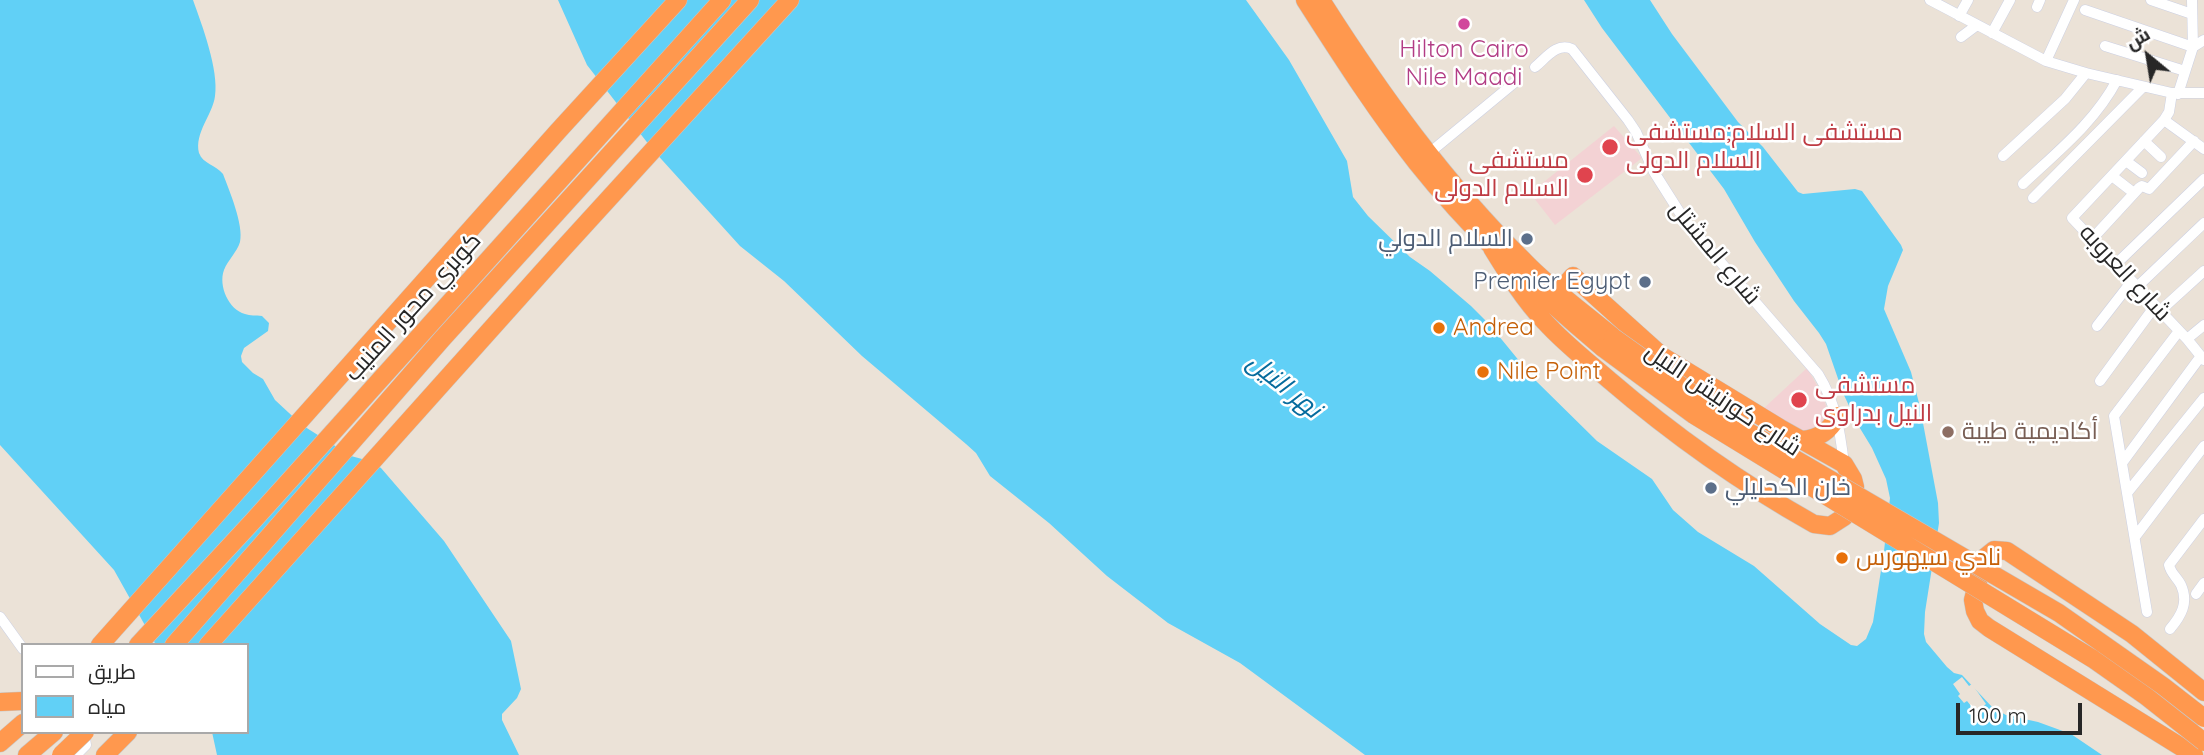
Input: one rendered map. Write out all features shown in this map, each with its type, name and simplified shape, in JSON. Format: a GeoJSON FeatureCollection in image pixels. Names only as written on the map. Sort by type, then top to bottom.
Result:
{"type":"FeatureCollection","features":[{"type":"Feature","properties":{"kind":"highway","name":"كوبري محور المنيب"},"geometry":{"type":"LineString","coordinates":[[102,643],[678,0]]}},
{"type":"Feature","properties":{"kind":"highway","name":"كوبري محور المنيب"},"geometry":{"type":"LineString","coordinates":[[140,643],[722,0]]}},
{"type":"Feature","properties":{"kind":"highway","name":"كوبري محور المنيب"},"geometry":{"type":"LineString","coordinates":[[176,643],[443,338],[750,0]]}},
{"type":"Feature","properties":{"kind":"highway"},"geometry":{"type":"LineString","coordinates":[[210,643],[790,0]]}},
{"type":"Feature","properties":{"kind":"highway","name":"شارع كورنيش النيل"},"geometry":{"type":"LineString","coordinates":[[1309,1],[1428,154],[1494,231],[1608,342],[1694,415],[2092,659],[2147,697],[2204,742]]}},
{"type":"Feature","properties":{"kind":"highway","name":"شارع كورنيش النيل"},"geometry":{"type":"LineString","coordinates":[[1309,1],[1392,130],[1454,207],[1492,248],[1554,307],[1735,424],[2059,613],[2204,718]]}},
{"type":"Feature","properties":{"kind":"highway"},"geometry":{"type":"LineString","coordinates":[[1492,248],[1516,286],[1544,322],[1643,409],[1724,469],[1814,524],[1830,526],[1844,517],[1855,487],[1844,464],[1662,356],[1573,276],[1558,293]]}},
{"type":"Feature","properties":{"kind":"highway"},"geometry":{"type":"LineString","coordinates":[[1803,440],[1812,439],[1827,431],[1838,416]]}},
{"type":"Feature","properties":{"kind":"highway"},"geometry":{"type":"LineString","coordinates":[[2194,755],[1980,621],[1973,600],[1984,558],[1994,550],[2007,551],[2132,634],[2204,692]]}},
{"type":"Feature","properties":{"kind":"highway"},"geometry":{"type":"LineString","coordinates":[[0,702],[21,701]]}},
{"type":"Feature","properties":{"kind":"highway"},"geometry":{"type":"LineString","coordinates":[[0,743],[21,725]]}},
{"type":"Feature","properties":{"kind":"highway"},"geometry":{"type":"LineString","coordinates":[[27,755],[52,734]]}},
{"type":"Feature","properties":{"kind":"highway"},"geometry":{"type":"LineString","coordinates":[[61,755],[81,734]]}},
{"type":"Feature","properties":{"kind":"highway"},"geometry":{"type":"LineString","coordinates":[[105,755],[126,734]]}},
{"type":"Feature","properties":{"kind":"street"},"geometry":{"type":"LineString","coordinates":[[1930,0],[2046,61],[2175,94],[2204,93]]}},
{"type":"Feature","properties":{"kind":"street"},"geometry":{"type":"LineString","coordinates":[[1959,16],[1968,0]]}},
{"type":"Feature","properties":{"kind":"street"},"geometry":{"type":"LineString","coordinates":[[1992,33],[2010,0]]}},
{"type":"Feature","properties":{"kind":"street"},"geometry":{"type":"LineString","coordinates":[[2046,61],[2074,0]]}},
{"type":"Feature","properties":{"kind":"street"},"geometry":{"type":"LineString","coordinates":[[2151,0],[2192,14]]}},
{"type":"Feature","properties":{"kind":"street"},"geometry":{"type":"LineString","coordinates":[[2134,193],[2112,176],[2169,112],[2193,47],[2192,0]]}},
{"type":"Feature","properties":{"kind":"street"},"geometry":{"type":"LineString","coordinates":[[2085,10],[2193,47]]}},
{"type":"Feature","properties":{"kind":"street"},"geometry":{"type":"LineString","coordinates":[[1961,37],[1977,25]]}},
{"type":"Feature","properties":{"kind":"street"},"geometry":{"type":"LineString","coordinates":[[2193,47],[2204,40]]}},
{"type":"Feature","properties":{"kind":"street"},"geometry":{"type":"LineString","coordinates":[[2105,46],[2185,71]]}},
{"type":"Feature","properties":{"kind":"street","name":"شارع المشتل"},"geometry":{"type":"LineString","coordinates":[[1535,67],[1559,47],[1572,49],[1628,120],[1654,172],[1685,220],[1818,374],[1838,416],[1844,464]]}},
{"type":"Feature","properties":{"kind":"street"},"geometry":{"type":"LineString","coordinates":[[2003,156],[2065,99],[2086,73]]}},
{"type":"Feature","properties":{"kind":"street"},"geometry":{"type":"LineString","coordinates":[[2023,184],[2094,115],[2109,96],[2117,80]]}},
{"type":"Feature","properties":{"kind":"street"},"geometry":{"type":"LineString","coordinates":[[1428,154],[1514,83]]}},
{"type":"Feature","properties":{"kind":"street"},"geometry":{"type":"LineString","coordinates":[[2033,198],[2143,87]]}},
{"type":"Feature","properties":{"kind":"street"},"geometry":{"type":"LineString","coordinates":[[2092,239],[2141,187],[2149,189],[2201,146],[2164,120]]}},
{"type":"Feature","properties":{"kind":"street"},"geometry":{"type":"LineString","coordinates":[[2144,141],[2161,157]]}},
{"type":"Feature","properties":{"kind":"street"},"geometry":{"type":"LineString","coordinates":[[2126,161],[2142,173]]}},
{"type":"Feature","properties":{"kind":"street","name":"شارع العروبه"},"geometry":{"type":"LineString","coordinates":[[2112,176],[2073,218],[2202,358]]}},
{"type":"Feature","properties":{"kind":"street"},"geometry":{"type":"LineString","coordinates":[[2116,264],[2204,179]]}},
{"type":"Feature","properties":{"kind":"street"},"geometry":{"type":"LineString","coordinates":[[2097,326],[2135,284],[2204,223]]}},
{"type":"Feature","properties":{"kind":"street"},"geometry":{"type":"LineString","coordinates":[[2100,381],[2158,308],[2204,271]]}},
{"type":"Feature","properties":{"kind":"street"},"geometry":{"type":"LineString","coordinates":[[2187,339],[2204,324]]}},
{"type":"Feature","properties":{"kind":"street"},"geometry":{"type":"LineString","coordinates":[[2147,612],[2114,418],[2117,410],[2179,331]]}},
{"type":"Feature","properties":{"kind":"street"},"geometry":{"type":"LineString","coordinates":[[2122,463],[2202,358]]}},
{"type":"Feature","properties":{"kind":"street"},"geometry":{"type":"LineString","coordinates":[[2127,493],[2204,398]]}},
{"type":"Feature","properties":{"kind":"street"},"geometry":{"type":"LineString","coordinates":[[2135,537],[2204,446]]}},
{"type":"Feature","properties":{"kind":"street"},"geometry":{"type":"LineString","coordinates":[[2170,629],[2180,617],[2183,607],[2182,587],[2170,569],[2171,561],[2204,519]]}},
{"type":"Feature","properties":{"kind":"street"},"geometry":{"type":"LineString","coordinates":[[2196,594],[2204,583]]}},
{"type":"Feature","properties":{"kind":"street"},"geometry":{"type":"LineString","coordinates":[[0,617],[21,646]]}},
{"type":"Feature","properties":{"kind":"street"},"geometry":{"type":"LineString","coordinates":[[76,755],[86,745],[84,734]]}},
{"type":"Feature","properties":{"kind":"shaded area","name":"مستشفى السلام الدولى"},"geometry":{"type":"Polygon","coordinates":[[[1614,126],[1642,158],[1555,225],[1530,193],[1614,126]]]}},
{"type":"Feature","properties":{"kind":"shaded area","name":"مستشفى النيل بدراوى"},"geometry":{"type":"Polygon","coordinates":[[[1807,368],[1822,394],[1826,406],[1826,420],[1820,427],[1800,432],[1763,409],[1807,368]]]}},
{"type":"Feature","properties":{"kind":"water"},"geometry":{"type":"Polygon","coordinates":[[[0,0],[193,0],[209,48],[216,85],[214,103],[199,138],[199,153],[203,160],[223,174],[241,235],[237,249],[224,270],[222,283],[234,308],[249,315],[262,316],[269,323],[268,331],[244,348],[242,362],[263,379],[275,400],[302,425],[351,456],[373,462],[381,468],[444,541],[511,641],[521,689],[517,698],[502,714],[502,720],[519,755],[217,755],[212,734],[248,734],[248,643],[155,643],[114,570],[0,445],[0,0]]]}},
{"type":"Feature","properties":{"kind":"water","name":"نهر النيل"},"geometry":{"type":"Polygon","coordinates":[[[558,0],[1246,0],[1289,60],[1347,161],[1353,197],[1368,216],[1410,257],[1471,306],[1534,379],[1597,441],[1652,479],[1673,510],[1698,532],[1754,566],[1820,624],[1851,645],[1857,646],[1866,639],[1873,622],[1890,498],[1886,479],[1843,393],[1826,344],[1755,242],[1724,189],[1602,28],[1584,0],[1650,0],[1738,122],[1763,147],[1798,192],[1803,194],[1855,189],[1862,191],[1901,245],[1903,250],[1888,286],[1884,309],[1911,372],[1938,503],[1939,523],[1925,612],[1926,642],[1947,667],[1962,675],[1993,708],[2006,715],[2038,722],[2071,734],[2102,755],[1365,755],[1240,663],[1168,623],[1107,576],[1049,523],[990,476],[976,453],[966,444],[862,356],[784,281],[740,246],[653,150],[587,65],[558,0]]]}},
{"type":"Feature","properties":{"kind":"pier"},"geometry":{"type":"Polygon","coordinates":[[[1962,677],[1969,686],[1972,684],[1986,704],[1976,712],[1967,701],[1964,703],[1958,696],[1960,694],[1953,684],[1962,677]]]}},
{"type":"Feature","properties":{"kind":"place","name":"Hilton Cairo Nile Maadi"},"geometry":{"type":"Point","coordinates":[1464,24]}},
{"type":"Feature","properties":{"kind":"place","name":"مستشفى السلام;مستشفى السلام الدولى"},"geometry":{"type":"Point","coordinates":[1610,147]}},
{"type":"Feature","properties":{"kind":"place","name":"مستشفى السلام الدولى"},"geometry":{"type":"Point","coordinates":[1585,175]}},
{"type":"Feature","properties":{"kind":"place","name":"السلام الدولي"},"geometry":{"type":"Point","coordinates":[1527,239]}},
{"type":"Feature","properties":{"kind":"place","name":"Premier Egypt"},"geometry":{"type":"Point","coordinates":[1645,282]}},
{"type":"Feature","properties":{"kind":"place","name":"Andrea"},"geometry":{"type":"Point","coordinates":[1439,328]}},
{"type":"Feature","properties":{"kind":"place","name":"Nile Point"},"geometry":{"type":"Point","coordinates":[1483,372]}},
{"type":"Feature","properties":{"kind":"place","name":"مستشفى النيل بدراوى"},"geometry":{"type":"Point","coordinates":[1799,400]}},
{"type":"Feature","properties":{"kind":"place","name":"أكاديمية طيبة"},"geometry":{"type":"Point","coordinates":[1948,432]}},
{"type":"Feature","properties":{"kind":"place","name":"خان الكحليلي"},"geometry":{"type":"Point","coordinates":[1711,488]}},
{"type":"Feature","properties":{"kind":"place","name":"نادي سيهورس"},"geometry":{"type":"Point","coordinates":[1842,558]}}]}
